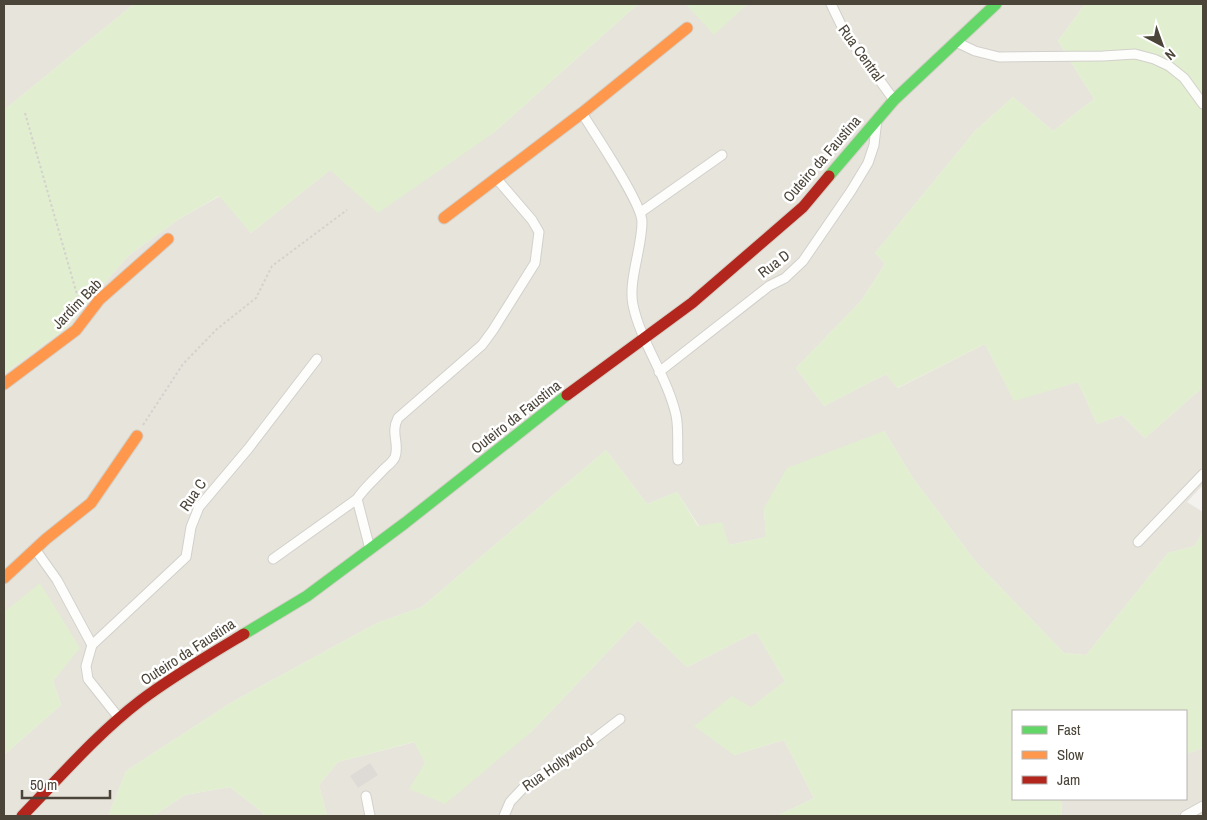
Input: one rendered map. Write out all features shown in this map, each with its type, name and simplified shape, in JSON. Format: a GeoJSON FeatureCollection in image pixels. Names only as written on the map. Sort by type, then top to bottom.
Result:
{"type":"FeatureCollection","features":[{"type":"Feature","properties":{"kind":"street","name":"Rua Central"},"geometry":{"type":"LineString","coordinates":[[831,4],[844,31],[894,100]]}},
{"type":"Feature","properties":{"kind":"street","name":"Outeiro da Faustina"},"geometry":{"type":"LineString","coordinates":[[22,816],[119,718],[140,701],[191,666],[307,596],[578,387],[692,302],[749,255],[803,207],[894,100],[996,4]]}},
{"type":"Feature","properties":{"kind":"street"},"geometry":{"type":"LineString","coordinates":[[444,218],[687,28]]}},
{"type":"Feature","properties":{"kind":"street"},"geometry":{"type":"LineString","coordinates":[[956,42],[975,51],[1000,57],[1134,54],[1154,59],[1169,66],[1184,78],[1203,104]]}},
{"type":"Feature","properties":{"kind":"street"},"geometry":{"type":"LineString","coordinates":[[582,112],[641,212],[642,232],[632,295],[633,306],[676,416],[678,460]]}},
{"type":"Feature","properties":{"kind":"street","name":"Rua D"},"geometry":{"type":"LineString","coordinates":[[659,372],[769,286],[786,278],[803,260],[851,192],[868,163],[874,145],[877,119]]}},
{"type":"Feature","properties":{"kind":"street"},"geometry":{"type":"LineString","coordinates":[[641,212],[722,155]]}},
{"type":"Feature","properties":{"kind":"street"},"geometry":{"type":"LineString","coordinates":[[274,559],[357,499],[395,457],[394,424],[398,418],[482,345],[535,263],[539,232],[532,220],[496,178]]}},
{"type":"Feature","properties":{"kind":"street","name":"Jardim Bab"},"geometry":{"type":"LineString","coordinates":[[4,384],[76,330],[99,300],[168,239]]}},
{"type":"Feature","properties":{"kind":"street","name":"Rua C"},"geometry":{"type":"LineString","coordinates":[[92,645],[186,557],[191,526],[200,507],[248,449],[317,359]]}},
{"type":"Feature","properties":{"kind":"street"},"geometry":{"type":"LineString","coordinates":[[4,578],[35,549],[91,503],[137,436]]}},
{"type":"Feature","properties":{"kind":"street"},"geometry":{"type":"LineString","coordinates":[[1138,542],[1203,474]]}},
{"type":"Feature","properties":{"kind":"street"},"geometry":{"type":"LineString","coordinates":[[357,499],[370,549]]}},
{"type":"Feature","properties":{"kind":"street"},"geometry":{"type":"LineString","coordinates":[[35,549],[57,580],[92,645],[86,666],[88,679],[119,718]]}},
{"type":"Feature","properties":{"kind":"street","name":"Rua Hollywood"},"geometry":{"type":"LineString","coordinates":[[504,816],[510,802],[526,784],[576,752],[620,718]]}},
{"type":"Feature","properties":{"kind":"street"},"geometry":{"type":"LineString","coordinates":[[366,796],[370,816]]}},
{"type":"Feature","properties":{"kind":"street"},"geometry":{"type":"LineString","coordinates":[[1185,816],[1203,806]]}},
{"type":"Feature","properties":{"kind":"path"},"geometry":{"type":"LineString","coordinates":[[25,113],[84,318]]}},
{"type":"Feature","properties":{"kind":"path"},"geometry":{"type":"LineString","coordinates":[[137,436],[183,364],[218,329],[256,298],[272,266],[347,210]]}},
{"type":"Feature","properties":{"kind":"shaded area"},"geometry":{"type":"Polygon","coordinates":[[[4,4],[134,4],[4,110],[4,4]]]}},
{"type":"Feature","properties":{"kind":"shaded area"},"geometry":{"type":"Polygon","coordinates":[[[638,4],[686,4],[714,34],[747,4],[1085,4],[1058,41],[1094,99],[1053,131],[1013,97],[975,131],[875,253],[885,264],[861,301],[796,368],[824,406],[886,374],[898,388],[985,344],[1014,400],[1078,382],[1097,424],[1122,415],[1145,438],[1203,387],[1203,485],[1187,502],[1203,512],[1203,531],[1195,546],[1168,553],[1086,655],[1064,653],[975,561],[913,478],[884,431],[764,508],[766,537],[729,545],[699,526],[677,492],[647,504],[606,450],[422,607],[377,623],[232,702],[126,771],[108,816],[4,816],[4,755],[61,705],[53,681],[79,648],[4,612],[4,374],[65,329],[128,256],[179,219],[220,196],[251,233],[330,170],[492,134],[638,4]]]}},
{"type":"Feature","properties":{"kind":"shaded area"},"geometry":{"type":"Polygon","coordinates":[[[638,620],[687,667],[756,632],[785,681],[751,708],[734,755],[784,740],[814,798],[777,816],[327,816],[319,785],[338,762],[415,742],[425,763],[531,732],[638,620]]]}},
{"type":"Feature","properties":{"kind":"shaded area"},"geometry":{"type":"Polygon","coordinates":[[[1203,748],[1203,816],[1062,816],[1061,800],[1187,800],[1187,754],[1203,748]]]}},
{"type":"Feature","properties":{"kind":"shaded area"},"geometry":{"type":"Polygon","coordinates":[[[230,787],[262,812],[264,816],[153,816],[185,795],[230,787]]]}},
{"type":"Feature","properties":{"kind":"green space"},"geometry":{"type":"Polygon","coordinates":[[[134,4],[638,4],[492,134],[378,213],[330,170],[251,233],[219,196],[179,219],[128,256],[65,329],[4,374],[4,110],[134,4]]]}},
{"type":"Feature","properties":{"kind":"green space"},"geometry":{"type":"Polygon","coordinates":[[[686,4],[747,4],[714,35],[686,4]]]}},
{"type":"Feature","properties":{"kind":"green space"},"geometry":{"type":"Polygon","coordinates":[[[1085,4],[1203,4],[1203,387],[1145,438],[1122,415],[1097,424],[1078,382],[1014,401],[985,344],[897,388],[886,374],[824,406],[796,368],[861,301],[885,264],[875,253],[975,131],[1013,97],[1053,131],[1094,99],[1058,41],[1085,4]]]}},
{"type":"Feature","properties":{"kind":"green space"},"geometry":{"type":"Polygon","coordinates":[[[884,431],[913,478],[975,561],[1064,653],[1086,655],[1168,553],[1195,546],[1203,531],[1203,748],[1187,754],[1187,710],[1012,710],[1012,800],[1061,800],[1062,816],[777,816],[814,798],[784,740],[734,755],[694,726],[732,696],[751,707],[785,681],[756,632],[687,667],[638,620],[531,732],[445,804],[409,789],[425,763],[414,742],[338,762],[319,785],[327,816],[264,816],[262,812],[230,787],[185,795],[153,816],[108,816],[126,771],[232,702],[377,623],[422,607],[606,450],[647,504],[677,492],[698,526],[722,522],[729,545],[766,537],[764,508],[787,468],[884,431]]]}},
{"type":"Feature","properties":{"kind":"green space"},"geometry":{"type":"Polygon","coordinates":[[[40,583],[80,648],[53,681],[61,705],[4,755],[4,612],[40,583]]]}},
{"type":"Feature","properties":{"kind":"building"},"geometry":{"type":"Polygon","coordinates":[[[370,763],[378,775],[358,788],[350,776],[370,763]]]}},
{"type":"Feature","properties":{"kind":"traffic: fast"},"geometry":{"type":"LineString","coordinates":[[829,176],[894,100],[996,4]]}},
{"type":"Feature","properties":{"kind":"traffic: fast"},"geometry":{"type":"LineString","coordinates":[[244,634],[307,596],[405,523],[567,395]]}},
{"type":"Feature","properties":{"kind":"traffic: slow"},"geometry":{"type":"LineString","coordinates":[[444,218],[582,113],[687,28]]}},
{"type":"Feature","properties":{"kind":"traffic: slow"},"geometry":{"type":"LineString","coordinates":[[4,384],[76,330],[99,300],[168,239]]}},
{"type":"Feature","properties":{"kind":"traffic: slow"},"geometry":{"type":"LineString","coordinates":[[4,578],[46,539],[91,503],[137,436]]}},
{"type":"Feature","properties":{"kind":"traffic: jam"},"geometry":{"type":"LineString","coordinates":[[567,395],[692,303],[803,207],[829,176]]}},
{"type":"Feature","properties":{"kind":"traffic: jam"},"geometry":{"type":"LineString","coordinates":[[22,816],[79,756],[124,714],[165,683],[244,634]]}}]}
